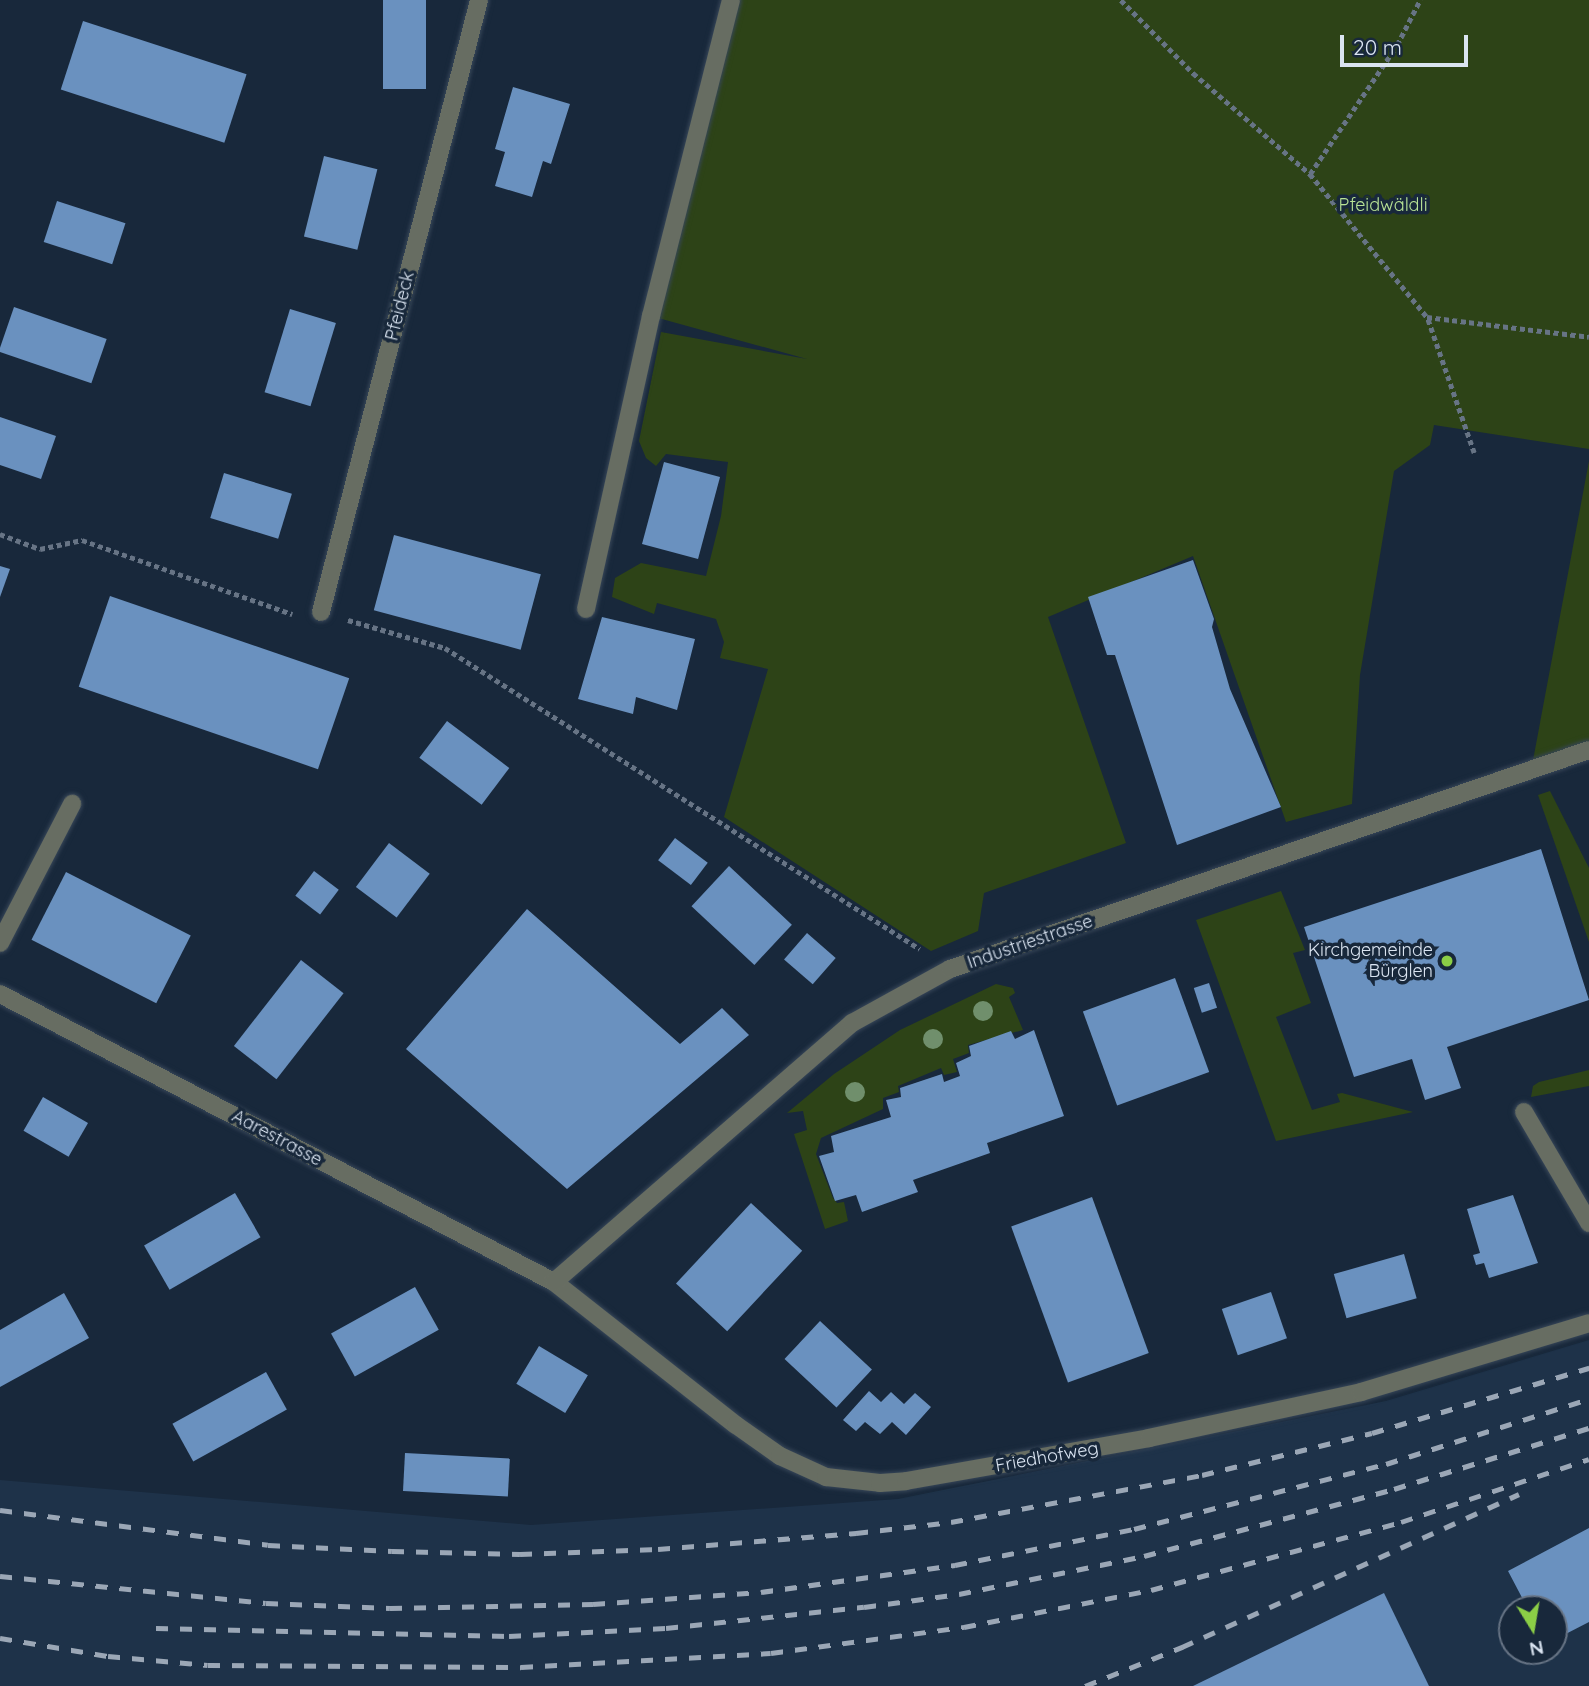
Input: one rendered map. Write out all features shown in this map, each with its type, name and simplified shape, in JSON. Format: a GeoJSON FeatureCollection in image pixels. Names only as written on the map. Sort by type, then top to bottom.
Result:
{"type":"FeatureCollection","features":[{"type":"Feature","properties":{"kind":"street","name":"Pfeideck"},"geometry":{"type":"LineString","coordinates":[[321,612],[480,0]]}},
{"type":"Feature","properties":{"kind":"street"},"geometry":{"type":"LineString","coordinates":[[586,610],[652,316],[731,0]]}},
{"type":"Feature","properties":{"kind":"street","name":"Industriestrasse"},"geometry":{"type":"LineString","coordinates":[[554,1282],[852,1023],[950,969],[1589,750]]}},
{"type":"Feature","properties":{"kind":"street"},"geometry":{"type":"LineString","coordinates":[[0,943],[72,804]]}},
{"type":"Feature","properties":{"kind":"street","name":"Aarestrasse"},"geometry":{"type":"LineString","coordinates":[[0,994],[554,1282]]}},
{"type":"Feature","properties":{"kind":"street"},"geometry":{"type":"LineString","coordinates":[[1524,1112],[1589,1223]]}},
{"type":"Feature","properties":{"kind":"street","name":"Friedhofweg"},"geometry":{"type":"LineString","coordinates":[[554,1282],[780,1456],[826,1477],[880,1483],[1097,1448],[1285,1410],[1410,1378],[1589,1323]]}},
{"type":"Feature","properties":{"kind":"path"},"geometry":{"type":"LineString","coordinates":[[1121,0],[1193,73],[1310,174],[1427,317],[1474,453]]}},
{"type":"Feature","properties":{"kind":"path"},"geometry":{"type":"LineString","coordinates":[[1310,174],[1396,45],[1420,0]]}},
{"type":"Feature","properties":{"kind":"path"},"geometry":{"type":"LineString","coordinates":[[1427,317],[1589,337]]}},
{"type":"Feature","properties":{"kind":"path"},"geometry":{"type":"LineString","coordinates":[[0,534],[40,549],[82,540],[291,614],[321,612],[445,648],[950,969]]}},
{"type":"Feature","properties":{"kind":"shaded area"},"geometry":{"type":"Polygon","coordinates":[[[1589,1340],[1589,1686],[0,1686],[0,1480],[531,1525],[898,1499],[1386,1401],[1589,1340]]]}},
{"type":"Feature","properties":{"kind":"green space","name":"Pfeidwäldli"},"geometry":{"type":"Polygon","coordinates":[[[731,0],[1589,0],[1589,449],[1434,425],[1430,445],[1394,471],[1360,675],[1352,804],[1286,822],[1193,556],[1048,617],[1126,843],[984,893],[978,931],[931,951],[724,817],[768,669],[720,658],[724,642],[716,619],[657,603],[654,614],[612,597],[615,578],[641,563],[706,576],[721,516],[728,462],[666,454],[656,466],[646,458],[639,441],[661,332],[807,359],[651,316],[731,0]]]}},
{"type":"Feature","properties":{"kind":"green space"},"geometry":{"type":"Polygon","coordinates":[[[1589,461],[1589,750],[1531,771],[1589,461]]]}},
{"type":"Feature","properties":{"kind":"green space"},"geometry":{"type":"Polygon","coordinates":[[[1550,791],[1589,868],[1589,942],[1538,795],[1550,791]]]}},
{"type":"Feature","properties":{"kind":"green space"},"geometry":{"type":"Polygon","coordinates":[[[1281,891],[1305,950],[1293,953],[1311,1003],[1276,1017],[1312,1110],[1340,1102],[1337,1094],[1342,1093],[1413,1112],[1276,1141],[1196,920],[1281,891]]]}},
{"type":"Feature","properties":{"kind":"green space"},"geometry":{"type":"Polygon","coordinates":[[[996,984],[1013,988],[1015,993],[1009,997],[1023,1030],[968,1045],[969,1053],[953,1059],[957,1072],[944,1075],[941,1068],[898,1086],[899,1092],[883,1098],[883,1109],[821,1138],[816,1154],[833,1198],[837,1203],[844,1202],[848,1221],[825,1229],[794,1134],[807,1130],[803,1111],[787,1113],[834,1074],[900,1030],[996,984]]]}},
{"type":"Feature","properties":{"kind":"green space"},"geometry":{"type":"Polygon","coordinates":[[[1589,1070],[1589,1086],[1531,1097],[1533,1086],[1539,1082],[1589,1070]]]}},
{"type":"Feature","properties":{"kind":"building"},"geometry":{"type":"Polygon","coordinates":[[[383,0],[426,0],[426,89],[383,89],[383,0]]]}},
{"type":"Feature","properties":{"kind":"building"},"geometry":{"type":"Polygon","coordinates":[[[83,21],[247,74],[224,143],[61,89],[83,21]]]}},
{"type":"Feature","properties":{"kind":"building"},"geometry":{"type":"Polygon","coordinates":[[[513,87],[570,104],[551,164],[543,161],[532,197],[495,186],[505,152],[495,149],[513,87]]]}},
{"type":"Feature","properties":{"kind":"building"},"geometry":{"type":"Polygon","coordinates":[[[324,156],[377,169],[357,250],[304,237],[324,156]]]}},
{"type":"Feature","properties":{"kind":"building"},"geometry":{"type":"Polygon","coordinates":[[[57,201],[125,223],[112,264],[44,242],[57,201]]]}},
{"type":"Feature","properties":{"kind":"building"},"geometry":{"type":"Polygon","coordinates":[[[14,307],[107,339],[91,383],[0,352],[14,307]]]}},
{"type":"Feature","properties":{"kind":"building"},"geometry":{"type":"Polygon","coordinates":[[[290,309],[336,323],[310,406],[265,392],[290,309]]]}},
{"type":"Feature","properties":{"kind":"building"},"geometry":{"type":"Polygon","coordinates":[[[0,417],[56,436],[41,479],[0,465],[0,417]]]}},
{"type":"Feature","properties":{"kind":"building"},"geometry":{"type":"Polygon","coordinates":[[[664,462],[720,477],[698,559],[642,544],[664,462]]]}},
{"type":"Feature","properties":{"kind":"building"},"geometry":{"type":"Polygon","coordinates":[[[224,473],[292,494],[278,539],[210,518],[224,473]]]}},
{"type":"Feature","properties":{"kind":"building"},"geometry":{"type":"Polygon","coordinates":[[[394,535],[541,574],[521,650],[374,610],[394,535]]]}},
{"type":"Feature","properties":{"kind":"building"},"geometry":{"type":"Polygon","coordinates":[[[1193,560],[1214,619],[1212,627],[1230,689],[1281,807],[1177,845],[1115,655],[1107,655],[1088,597],[1193,560]]]}},
{"type":"Feature","properties":{"kind":"building"},"geometry":{"type":"Polygon","coordinates":[[[0,566],[10,569],[0,597],[0,566]]]}},
{"type":"Feature","properties":{"kind":"building"},"geometry":{"type":"Polygon","coordinates":[[[110,596],[349,678],[318,769],[79,687],[110,596]]]}},
{"type":"Feature","properties":{"kind":"building"},"geometry":{"type":"Polygon","coordinates":[[[602,617],[695,639],[677,710],[636,697],[633,714],[578,699],[602,617]]]}},
{"type":"Feature","properties":{"kind":"building"},"geometry":{"type":"Polygon","coordinates":[[[447,721],[509,768],[482,805],[419,758],[447,721]]]}},
{"type":"Feature","properties":{"kind":"building"},"geometry":{"type":"Polygon","coordinates":[[[675,838],[708,863],[691,885],[658,860],[675,838]]]}},
{"type":"Feature","properties":{"kind":"building"},"geometry":{"type":"Polygon","coordinates":[[[389,843],[430,874],[397,918],[356,887],[389,843]]]}},
{"type":"Feature","properties":{"kind":"building","name":"Kirchgemeinde Bürglen"},"geometry":{"type":"Polygon","coordinates":[[[1541,849],[1589,1000],[1447,1047],[1461,1088],[1425,1100],[1412,1059],[1354,1077],[1304,927],[1541,849]]]}},
{"type":"Feature","properties":{"kind":"building"},"geometry":{"type":"Polygon","coordinates":[[[729,866],[792,925],[754,965],[691,906],[729,866]]]}},
{"type":"Feature","properties":{"kind":"building"},"geometry":{"type":"Polygon","coordinates":[[[314,871],[339,890],[320,914],[295,896],[314,871]]]}},
{"type":"Feature","properties":{"kind":"building"},"geometry":{"type":"Polygon","coordinates":[[[66,872],[191,936],[156,1003],[31,940],[66,872]]]}},
{"type":"Feature","properties":{"kind":"building"},"geometry":{"type":"Polygon","coordinates":[[[527,909],[680,1044],[722,1008],[749,1035],[567,1189],[406,1049],[527,909]]]}},
{"type":"Feature","properties":{"kind":"building"},"geometry":{"type":"Polygon","coordinates":[[[807,933],[836,958],[813,984],[784,959],[807,933]]]}},
{"type":"Feature","properties":{"kind":"building"},"geometry":{"type":"Polygon","coordinates":[[[301,960],[344,993],[276,1079],[234,1046],[301,960]]]}},
{"type":"Feature","properties":{"kind":"building"},"geometry":{"type":"Polygon","coordinates":[[[1175,978],[1209,1072],[1117,1105],[1083,1012],[1175,978]]]}},
{"type":"Feature","properties":{"kind":"building"},"geometry":{"type":"Polygon","coordinates":[[[1209,983],[1217,1008],[1202,1013],[1194,988],[1209,983]]]}},
{"type":"Feature","properties":{"kind":"building"},"geometry":{"type":"Polygon","coordinates":[[[1034,1030],[1064,1116],[987,1143],[990,1153],[913,1180],[918,1192],[862,1212],[856,1195],[835,1201],[819,1156],[834,1152],[831,1136],[891,1117],[886,1100],[901,1097],[900,1088],[942,1074],[944,1082],[960,1076],[956,1063],[971,1056],[969,1046],[1011,1031],[1015,1039],[1034,1030]]]}},
{"type":"Feature","properties":{"kind":"building"},"geometry":{"type":"Polygon","coordinates":[[[43,1097],[88,1123],[69,1157],[24,1131],[43,1097]]]}},
{"type":"Feature","properties":{"kind":"building"},"geometry":{"type":"Polygon","coordinates":[[[235,1193],[260,1237],[170,1290],[144,1246],[235,1193]]]}},
{"type":"Feature","properties":{"kind":"building"},"geometry":{"type":"Polygon","coordinates":[[[1513,1195],[1538,1263],[1489,1278],[1484,1263],[1476,1265],[1473,1255],[1480,1253],[1467,1209],[1513,1195]]]}},
{"type":"Feature","properties":{"kind":"building"},"geometry":{"type":"Polygon","coordinates":[[[1092,1197],[1149,1353],[1068,1382],[1011,1226],[1092,1197]]]}},
{"type":"Feature","properties":{"kind":"building"},"geometry":{"type":"Polygon","coordinates":[[[751,1203],[802,1251],[727,1331],[676,1283],[751,1203]]]}},
{"type":"Feature","properties":{"kind":"building"},"geometry":{"type":"Polygon","coordinates":[[[1404,1254],[1417,1298],[1347,1318],[1334,1274],[1404,1254]]]}},
{"type":"Feature","properties":{"kind":"building"},"geometry":{"type":"Polygon","coordinates":[[[415,1287],[439,1330],[355,1376],[331,1334],[415,1287]]]}},
{"type":"Feature","properties":{"kind":"building"},"geometry":{"type":"Polygon","coordinates":[[[1271,1292],[1287,1338],[1238,1355],[1222,1309],[1271,1292]]]}},
{"type":"Feature","properties":{"kind":"building"},"geometry":{"type":"Polygon","coordinates":[[[64,1293],[89,1338],[0,1387],[0,1330],[64,1293]]]}},
{"type":"Feature","properties":{"kind":"building"},"geometry":{"type":"Polygon","coordinates":[[[820,1321],[872,1369],[836,1407],[785,1359],[820,1321]]]}},
{"type":"Feature","properties":{"kind":"building"},"geometry":{"type":"Polygon","coordinates":[[[539,1346],[588,1375],[565,1413],[516,1384],[539,1346]]]}},
{"type":"Feature","properties":{"kind":"building"},"geometry":{"type":"Polygon","coordinates":[[[266,1372],[287,1410],[193,1461],[172,1424],[266,1372]]]}},
{"type":"Feature","properties":{"kind":"building"},"geometry":{"type":"Polygon","coordinates":[[[869,1391],[881,1402],[891,1392],[904,1404],[915,1393],[931,1407],[906,1435],[892,1422],[880,1434],[865,1422],[856,1431],[843,1420],[869,1391]]]}},
{"type":"Feature","properties":{"kind":"building"},"geometry":{"type":"Polygon","coordinates":[[[405,1453],[510,1458],[508,1496],[403,1491],[405,1453]]]}},
{"type":"Feature","properties":{"kind":"building"},"geometry":{"type":"Polygon","coordinates":[[[1589,1528],[1589,1622],[1568,1633],[1568,1595],[1521,1595],[1508,1571],[1589,1528]]]}},
{"type":"Feature","properties":{"kind":"building"},"geometry":{"type":"Polygon","coordinates":[[[1384,1593],[1429,1686],[1193,1686],[1384,1593]]]}},
{"type":"Feature","properties":{"kind":"railway"},"geometry":{"type":"LineString","coordinates":[[0,1510],[268,1545],[392,1551],[520,1554],[658,1549],[856,1533],[951,1522],[1202,1475],[1372,1433],[1589,1368]]}},
{"type":"Feature","properties":{"kind":"railway"},"geometry":{"type":"LineString","coordinates":[[0,1576],[266,1603],[390,1608],[593,1604],[761,1592],[955,1565],[1134,1529],[1386,1464],[1589,1399]]}},
{"type":"Feature","properties":{"kind":"railway"},"geometry":{"type":"LineString","coordinates":[[156,1628],[509,1636],[666,1628],[959,1594],[1144,1556],[1394,1489],[1589,1428]]}},
{"type":"Feature","properties":{"kind":"railway"},"geometry":{"type":"LineString","coordinates":[[0,1638],[108,1656],[208,1665],[521,1667],[771,1653],[964,1627],[1151,1590],[1401,1522],[1589,1459]]}},
{"type":"Feature","properties":{"kind":"railway"},"geometry":{"type":"LineString","coordinates":[[1085,1686],[1182,1647],[1519,1494]]}},
{"type":"Feature","properties":{"kind":"place","name":"Kirchgemeinde Bürglen"},"geometry":{"type":"Point","coordinates":[1447,961]}}]}
